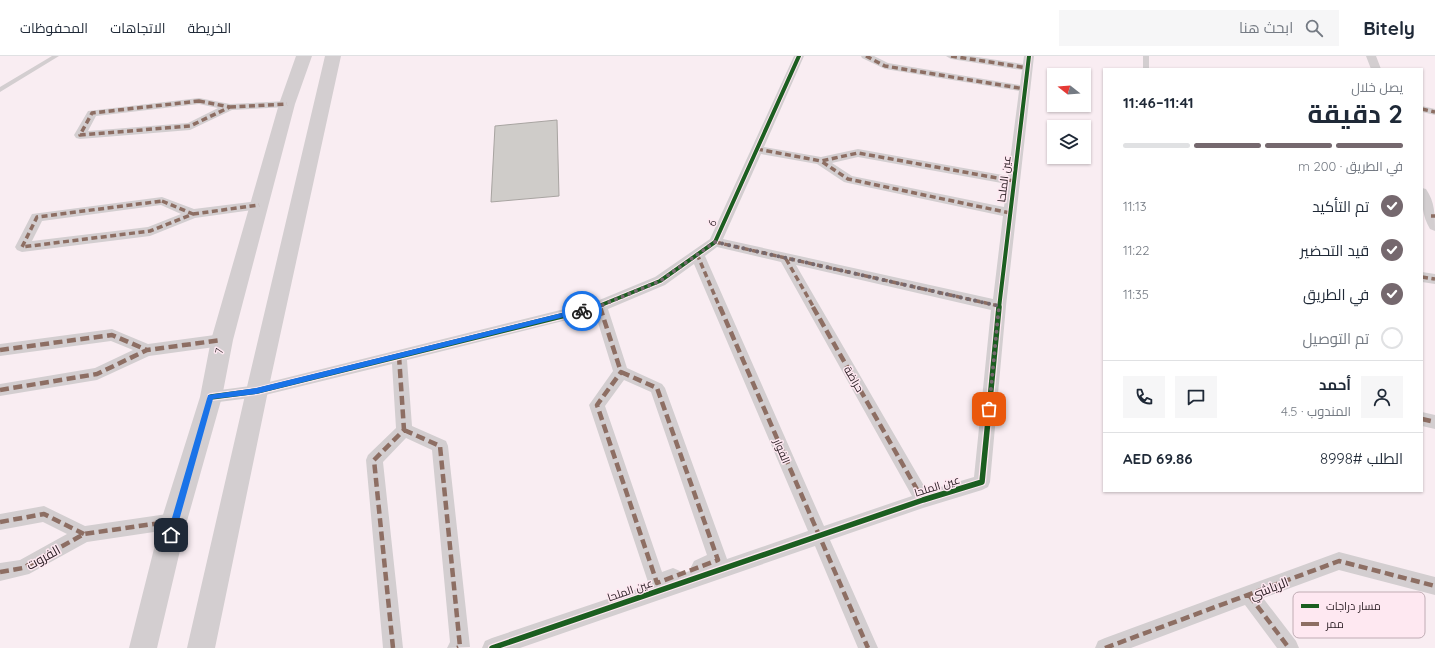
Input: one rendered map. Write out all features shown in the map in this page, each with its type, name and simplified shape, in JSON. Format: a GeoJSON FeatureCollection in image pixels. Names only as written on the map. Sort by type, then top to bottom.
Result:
{"type":"FeatureCollection","features":[{"type":"Feature","properties":{"kind":"street","name":"7"},"geometry":{"type":"LineString","coordinates":[[143,648],[174,521],[211,397],[222,340],[287,104],[304,56]]}},
{"type":"Feature","properties":{"kind":"street"},"geometry":{"type":"LineString","coordinates":[[200,648],[256,391],[333,56]]}},
{"type":"Feature","properties":{"kind":"street","name":"6"},"geometry":{"type":"LineString","coordinates":[[211,397],[256,391],[600,306],[660,281],[715,242],[799,56]]}},
{"type":"Feature","properties":{"kind":"street"},"geometry":{"type":"LineString","coordinates":[[866,56],[885,66],[1025,89]]}},
{"type":"Feature","properties":{"kind":"street"},"geometry":{"type":"LineString","coordinates":[[951,56],[1028,62]]}},
{"type":"Feature","properties":{"kind":"street"},"geometry":{"type":"LineString","coordinates":[[1371,56],[1376,68]]}},
{"type":"Feature","properties":{"kind":"street","name":"عين الملحا"},"geometry":{"type":"LineString","coordinates":[[492,648],[923,500],[982,482],[999,306],[1028,62]]}},
{"type":"Feature","properties":{"kind":"street"},"geometry":{"type":"LineString","coordinates":[[230,107],[190,126],[80,135],[92,113],[199,101],[230,107],[287,104]]}},
{"type":"Feature","properties":{"kind":"street"},"geometry":{"type":"LineString","coordinates":[[1423,110],[1435,112]]}},
{"type":"Feature","properties":{"kind":"street"},"geometry":{"type":"LineString","coordinates":[[757,149],[821,161],[858,153],[1014,181]]}},
{"type":"Feature","properties":{"kind":"street"},"geometry":{"type":"LineString","coordinates":[[821,161],[848,179],[1010,212]]}},
{"type":"Feature","properties":{"kind":"street"},"geometry":{"type":"LineString","coordinates":[[1423,194],[1434,220]]}},
{"type":"Feature","properties":{"kind":"street"},"geometry":{"type":"LineString","coordinates":[[193,214],[162,201],[37,217],[22,247],[150,231],[193,214],[259,205]]}},
{"type":"Feature","properties":{"kind":"street"},"geometry":{"type":"LineString","coordinates":[[715,242],[999,306]]}},
{"type":"Feature","properties":{"kind":"street","name":"الفوار"},"geometry":{"type":"LineString","coordinates":[[697,254],[868,648]]}},
{"type":"Feature","properties":{"kind":"street","name":"حراضة"},"geometry":{"type":"LineString","coordinates":[[786,259],[923,500]]}},
{"type":"Feature","properties":{"kind":"street"},"geometry":{"type":"LineString","coordinates":[[1423,277],[1435,279]]}},
{"type":"Feature","properties":{"kind":"street"},"geometry":{"type":"LineString","coordinates":[[600,306],[621,372],[657,388],[718,560],[657,583],[597,405],[621,372]]}},
{"type":"Feature","properties":{"kind":"street"},"geometry":{"type":"LineString","coordinates":[[0,350],[112,335],[147,350]]}},
{"type":"Feature","properties":{"kind":"street"},"geometry":{"type":"LineString","coordinates":[[0,390],[97,374],[147,350],[222,340]]}},
{"type":"Feature","properties":{"kind":"street"},"geometry":{"type":"LineString","coordinates":[[393,648],[374,460],[404,430],[399,356]]}},
{"type":"Feature","properties":{"kind":"street"},"geometry":{"type":"LineString","coordinates":[[1423,419],[1435,422]]}},
{"type":"Feature","properties":{"kind":"street"},"geometry":{"type":"LineString","coordinates":[[404,430],[440,446],[460,647],[457,648]]}},
{"type":"Feature","properties":{"kind":"street"},"geometry":{"type":"LineString","coordinates":[[0,522],[44,514],[84,534]]}},
{"type":"Feature","properties":{"kind":"street","name":"الفروت"},"geometry":{"type":"LineString","coordinates":[[0,572],[24,568],[84,534],[174,521]]}},
{"type":"Feature","properties":{"kind":"street","name":"الرياشي"},"geometry":{"type":"LineString","coordinates":[[1105,648],[1339,561],[1435,586]]}},
{"type":"Feature","properties":{"kind":"street"},"geometry":{"type":"LineString","coordinates":[[1249,595],[1288,648]]}},
{"type":"Feature","properties":{"kind":"lane"},"geometry":{"type":"LineString","coordinates":[[0,90],[56,56]]}},
{"type":"Feature","properties":{"kind":"lane"},"geometry":{"type":"LineString","coordinates":[[1146,56],[1146,68]]}},
{"type":"Feature","properties":{"kind":"building"},"geometry":{"type":"Polygon","coordinates":[[[557,120],[559,196],[491,202],[495,126],[557,120]]]}},
{"type":"Feature","properties":{"kind":"marked path"},"geometry":{"type":"LineString","coordinates":[[866,56],[885,66],[1025,89]]}},
{"type":"Feature","properties":{"kind":"marked path"},"geometry":{"type":"LineString","coordinates":[[951,56],[1028,68]]}},
{"type":"Feature","properties":{"kind":"marked path"},"geometry":{"type":"LineString","coordinates":[[230,107],[190,126],[80,135],[92,113],[199,101],[230,107],[287,104]]}},
{"type":"Feature","properties":{"kind":"marked path"},"geometry":{"type":"LineString","coordinates":[[1423,109],[1435,112]]}},
{"type":"Feature","properties":{"kind":"marked path"},"geometry":{"type":"LineString","coordinates":[[757,149],[821,161]]}},
{"type":"Feature","properties":{"kind":"marked path"},"geometry":{"type":"LineString","coordinates":[[1010,213],[848,179],[821,161],[858,153],[1014,181]]}},
{"type":"Feature","properties":{"kind":"marked path"},"geometry":{"type":"LineString","coordinates":[[193,214],[150,231],[22,247],[37,217],[162,201],[193,214],[259,205]]}},
{"type":"Feature","properties":{"kind":"marked path"},"geometry":{"type":"LineString","coordinates":[[715,242],[999,306]]}},
{"type":"Feature","properties":{"kind":"marked path"},"geometry":{"type":"LineString","coordinates":[[697,254],[868,648]]}},
{"type":"Feature","properties":{"kind":"marked path"},"geometry":{"type":"LineString","coordinates":[[786,259],[923,500]]}},
{"type":"Feature","properties":{"kind":"marked path"},"geometry":{"type":"LineString","coordinates":[[1423,277],[1435,279]]}},
{"type":"Feature","properties":{"kind":"marked path"},"geometry":{"type":"LineString","coordinates":[[600,306],[621,372],[597,405],[657,583],[718,560],[657,388],[621,372]]}},
{"type":"Feature","properties":{"kind":"marked path"},"geometry":{"type":"LineString","coordinates":[[0,350],[112,335],[147,350]]}},
{"type":"Feature","properties":{"kind":"marked path"},"geometry":{"type":"LineString","coordinates":[[0,390],[97,374],[147,350],[222,340]]}},
{"type":"Feature","properties":{"kind":"marked path"},"geometry":{"type":"LineString","coordinates":[[393,648],[374,460],[404,430],[399,356]]}},
{"type":"Feature","properties":{"kind":"marked path"},"geometry":{"type":"LineString","coordinates":[[1423,419],[1435,422]]}},
{"type":"Feature","properties":{"kind":"marked path"},"geometry":{"type":"LineString","coordinates":[[404,430],[440,446],[460,647],[457,648]]}},
{"type":"Feature","properties":{"kind":"marked path"},"geometry":{"type":"LineString","coordinates":[[0,522],[44,514],[84,534]]}},
{"type":"Feature","properties":{"kind":"marked path"},"geometry":{"type":"LineString","coordinates":[[0,572],[23,568],[84,534],[174,521]]}},
{"type":"Feature","properties":{"kind":"marked path"},"geometry":{"type":"LineString","coordinates":[[1105,648],[1339,561],[1435,586]]}},
{"type":"Feature","properties":{"kind":"marked path"},"geometry":{"type":"LineString","coordinates":[[1249,595],[1289,648]]}},
{"type":"Feature","properties":{"kind":"cycle path"},"geometry":{"type":"LineString","coordinates":[[211,397],[257,391],[600,306],[660,281],[715,242],[799,56]]}},
{"type":"Feature","properties":{"kind":"cycle path"},"geometry":{"type":"LineString","coordinates":[[492,648],[923,500],[982,482],[999,306],[1029,56]]}},
{"type":"Feature","properties":{"kind":"way so far"},"geometry":{"type":"LineString","coordinates":[[582,311],[600,306],[660,281],[715,242],[999,306],[989,409]]}},
{"type":"Feature","properties":{"kind":"route"},"geometry":{"type":"LineString","coordinates":[[171,535],[211,397],[256,391],[582,311]]}}]}
